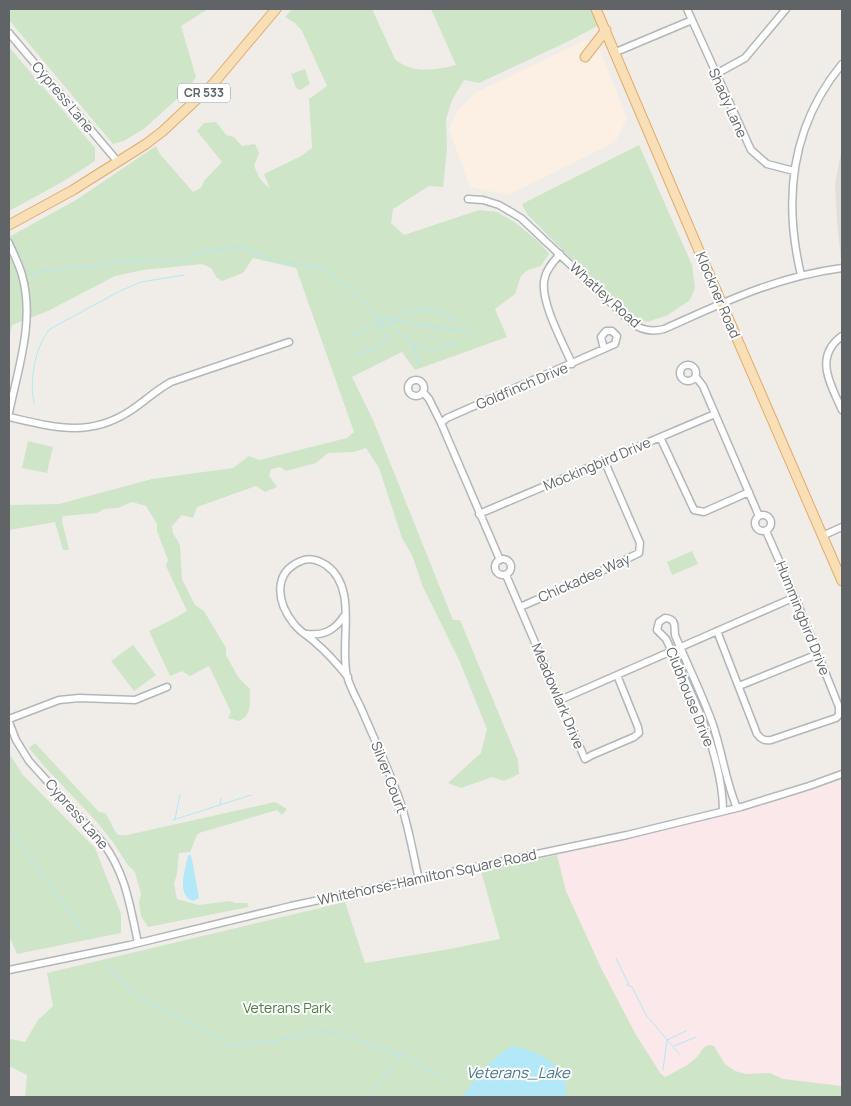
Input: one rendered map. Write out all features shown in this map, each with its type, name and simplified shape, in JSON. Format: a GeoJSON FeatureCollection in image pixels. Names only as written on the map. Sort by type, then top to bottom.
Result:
{"type":"FeatureCollection","features":[{"type":"Feature","properties":{"kind":"main road","name":"CR 533"},"geometry":{"type":"LineString","coordinates":[[9,225],[56,200],[146,144],[192,105],[276,9]]}},
{"type":"Feature","properties":{"kind":"main road","name":"Klockner Road"},"geometry":{"type":"LineString","coordinates":[[596,9],[842,581]]}},
{"type":"Feature","properties":{"kind":"main road"},"geometry":{"type":"LineString","coordinates":[[586,57],[606,30]]}},
{"type":"Feature","properties":{"kind":"street","name":"Shady Lane"},"geometry":{"type":"LineString","coordinates":[[687,9],[750,150],[775,168],[794,171]]}},
{"type":"Feature","properties":{"kind":"street"},"geometry":{"type":"LineString","coordinates":[[716,74],[745,58],[786,9]]}},
{"type":"Feature","properties":{"kind":"street"},"geometry":{"type":"LineString","coordinates":[[616,52],[692,20]]}},
{"type":"Feature","properties":{"kind":"street","name":"Cypress Lane"},"geometry":{"type":"LineString","coordinates":[[9,33],[118,162]]}},
{"type":"Feature","properties":{"kind":"street"},"geometry":{"type":"LineString","coordinates":[[800,275],[791,218],[794,171],[802,138],[814,108],[842,64]]}},
{"type":"Feature","properties":{"kind":"street","name":"Whatley Road"},"geometry":{"type":"LineString","coordinates":[[468,199],[483,200],[499,205],[514,213],[632,323],[644,330],[657,331],[664,329],[763,286],[800,275],[842,268]]}},
{"type":"Feature","properties":{"kind":"street"},"geometry":{"type":"LineString","coordinates":[[9,243],[22,275],[27,312],[26,334],[9,415],[62,428],[96,426],[125,414],[171,382],[289,342]]}},
{"type":"Feature","properties":{"kind":"street"},"geometry":{"type":"LineString","coordinates":[[560,254],[547,272],[543,291],[548,308],[572,364]]}},
{"type":"Feature","properties":{"kind":"street"},"geometry":{"type":"LineString","coordinates":[[842,336],[833,344],[826,363],[828,376],[842,410]]}},
{"type":"Feature","properties":{"kind":"street","name":"Goldfinch Drive"},"geometry":{"type":"LineString","coordinates":[[440,423],[447,418],[604,349]]}},
{"type":"Feature","properties":{"kind":"street","name":"Hummingbird Drive"},"geometry":{"type":"LineString","coordinates":[[696,377],[703,386],[759,516]]}},
{"type":"Feature","properties":{"kind":"street","name":"Meadowlark Drive"},"geometry":{"type":"LineString","coordinates":[[422,392],[429,399],[500,560]]}},
{"type":"Feature","properties":{"kind":"street","name":"Mockingbird Drive"},"geometry":{"type":"LineString","coordinates":[[479,514],[715,414]]}},
{"type":"Feature","properties":{"kind":"street"},"geometry":{"type":"LineString","coordinates":[[660,438],[691,508],[697,512],[704,512],[749,492]]}},
{"type":"Feature","properties":{"kind":"street","name":"Chickadee Way"},"geometry":{"type":"LineString","coordinates":[[520,607],[639,553],[640,543],[607,467],[602,462]]}},
{"type":"Feature","properties":{"kind":"street","name":"Hummingbird Drive"},"geometry":{"type":"LineString","coordinates":[[764,515],[771,520],[770,528],[766,531],[760,531],[755,525],[759,516],[764,515]]}},
{"type":"Feature","properties":{"kind":"street"},"geometry":{"type":"LineString","coordinates":[[822,536],[842,527]]}},
{"type":"Feature","properties":{"kind":"street","name":"Hummingbird Drive"},"geometry":{"type":"LineString","coordinates":[[717,631],[757,734],[765,741],[836,718],[839,715],[839,706],[766,531]]}},
{"type":"Feature","properties":{"kind":"street","name":"Silver Court"},"geometry":{"type":"LineString","coordinates":[[348,677],[328,654],[293,622],[280,593],[280,583],[284,573],[299,561],[312,559],[329,568],[338,579],[344,594],[346,607],[344,647],[348,677],[401,804],[419,880]]}},
{"type":"Feature","properties":{"kind":"street","name":"Meadowlark Drive"},"geometry":{"type":"LineString","coordinates":[[500,560],[507,560],[510,564],[510,569],[506,574],[501,575],[495,570],[495,565],[500,560]]}},
{"type":"Feature","properties":{"kind":"street","name":"Meadowlark Drive"},"geometry":{"type":"LineString","coordinates":[[506,574],[586,759],[634,738],[639,732],[616,675]]}},
{"type":"Feature","properties":{"kind":"street"},"geometry":{"type":"LineString","coordinates":[[560,700],[795,597]]}},
{"type":"Feature","properties":{"kind":"street"},"geometry":{"type":"LineString","coordinates":[[306,634],[331,631],[336,628],[345,615]]}},
{"type":"Feature","properties":{"kind":"street","name":"Clubhouse Drive"},"geometry":{"type":"LineString","coordinates":[[723,811],[723,796],[718,774],[701,716],[666,639],[657,630],[657,626],[662,619],[669,618],[675,624],[675,635],[709,715],[721,752],[731,794],[737,808]]}},
{"type":"Feature","properties":{"kind":"street"},"geometry":{"type":"LineString","coordinates":[[739,686],[818,654]]}},
{"type":"Feature","properties":{"kind":"street"},"geometry":{"type":"LineString","coordinates":[[9,720],[58,700],[79,698],[135,700],[167,687]]}},
{"type":"Feature","properties":{"kind":"street","name":"Cypress Lane"},"geometry":{"type":"LineString","coordinates":[[9,720],[16,740],[29,761],[111,853],[125,883],[138,943]]}},
{"type":"Feature","properties":{"kind":"street"},"geometry":{"type":"LineString","coordinates":[[713,754],[721,752]]}},
{"type":"Feature","properties":{"kind":"street"},"geometry":{"type":"LineString","coordinates":[[718,774],[726,772]]}},
{"type":"Feature","properties":{"kind":"street","name":"Whitehorse-Hamilton Square Road"},"geometry":{"type":"LineString","coordinates":[[9,970],[138,943],[291,906],[627,835],[737,808],[810,786],[842,774]]}},
{"type":"Feature","properties":{"kind":"shaded area"},"geometry":{"type":"Polygon","coordinates":[[[586,40],[599,48],[627,118],[615,142],[508,195],[470,187],[449,129],[458,110],[475,93],[586,40]]]}},
{"type":"Feature","properties":{"kind":"shaded area"},"geometry":{"type":"Polygon","coordinates":[[[842,147],[842,261],[841,261],[835,184],[842,147]]]}},
{"type":"Feature","properties":{"kind":"shaded area"},"geometry":{"type":"Polygon","coordinates":[[[842,781],[842,1086],[783,1079],[770,1073],[746,1074],[735,1071],[725,1064],[714,1046],[704,1047],[697,1057],[686,1066],[665,1077],[660,1074],[636,1035],[601,968],[566,891],[557,855],[842,781]]]}},
{"type":"Feature","properties":{"kind":"green space"},"geometry":{"type":"Polygon","coordinates":[[[9,9],[208,9],[181,26],[196,77],[189,88],[145,128],[124,141],[113,144],[9,20],[9,9]]]}},
{"type":"Feature","properties":{"kind":"green space"},"geometry":{"type":"Polygon","coordinates":[[[292,9],[372,9],[395,59],[401,64],[424,70],[456,65],[431,9],[597,9],[603,23],[479,83],[464,80],[452,100],[446,119],[447,149],[443,187],[429,186],[393,209],[391,223],[404,235],[479,210],[497,212],[516,223],[540,243],[549,254],[541,266],[528,270],[521,276],[515,294],[495,309],[507,337],[415,370],[402,352],[352,377],[373,420],[453,620],[460,620],[518,760],[519,774],[504,781],[492,777],[461,788],[448,783],[481,753],[487,729],[459,660],[423,587],[412,555],[402,538],[379,468],[366,448],[354,452],[328,453],[316,463],[286,471],[280,467],[271,469],[269,476],[277,487],[265,492],[256,486],[197,507],[193,518],[182,515],[172,526],[173,533],[180,545],[182,579],[195,605],[204,611],[226,648],[226,655],[238,677],[250,689],[248,712],[239,721],[228,718],[231,712],[209,666],[190,676],[182,671],[170,676],[149,631],[187,611],[166,566],[168,560],[157,531],[157,524],[146,506],[132,502],[118,508],[104,509],[97,513],[63,516],[62,521],[69,550],[63,550],[55,522],[9,530],[9,505],[59,504],[152,479],[233,468],[249,456],[259,460],[347,438],[354,432],[296,268],[253,258],[243,273],[222,281],[217,278],[211,268],[202,264],[143,270],[115,276],[48,311],[12,325],[9,339],[9,237],[76,200],[156,146],[160,154],[193,192],[201,188],[204,181],[222,162],[197,131],[204,123],[216,122],[226,135],[234,137],[242,146],[255,144],[259,153],[254,166],[260,179],[270,189],[264,174],[301,156],[312,148],[309,99],[327,86],[302,31],[295,23],[285,17],[292,9]]]}},
{"type":"Feature","properties":{"kind":"green space"},"geometry":{"type":"Polygon","coordinates":[[[9,47],[95,148],[95,161],[64,181],[9,211],[9,47]]]}},
{"type":"Feature","properties":{"kind":"green space"},"geometry":{"type":"Polygon","coordinates":[[[305,69],[310,84],[300,90],[296,88],[291,74],[305,69]]]}},
{"type":"Feature","properties":{"kind":"green space"},"geometry":{"type":"Polygon","coordinates":[[[639,145],[692,265],[695,288],[690,300],[668,315],[647,322],[630,314],[581,269],[527,214],[522,204],[639,145]]]}},
{"type":"Feature","properties":{"kind":"green space"},"geometry":{"type":"Polygon","coordinates":[[[28,441],[53,447],[47,473],[22,468],[28,441]]]}},
{"type":"Feature","properties":{"kind":"green space"},"geometry":{"type":"Polygon","coordinates":[[[692,551],[698,564],[672,575],[667,562],[692,551]]]}},
{"type":"Feature","properties":{"kind":"green space"},"geometry":{"type":"Polygon","coordinates":[[[133,645],[156,675],[134,691],[111,661],[133,645]]]}},
{"type":"Feature","properties":{"kind":"green space"},"geometry":{"type":"Polygon","coordinates":[[[35,743],[99,812],[105,813],[118,835],[127,835],[275,802],[287,809],[282,815],[277,810],[199,833],[190,852],[179,853],[174,883],[177,899],[199,905],[230,901],[247,903],[249,907],[148,927],[141,916],[139,903],[141,894],[135,872],[96,821],[29,748],[35,743]]]}},
{"type":"Feature","properties":{"kind":"green space"},"geometry":{"type":"Polygon","coordinates":[[[9,753],[23,775],[95,848],[121,914],[121,933],[17,954],[9,936],[9,753]]]}},
{"type":"Feature","properties":{"kind":"green space","name":"Veterans Park"},"geometry":{"type":"Polygon","coordinates":[[[557,855],[566,891],[601,968],[636,1035],[661,1074],[665,1077],[686,1066],[697,1057],[704,1047],[709,1045],[714,1046],[725,1064],[735,1071],[746,1074],[770,1073],[783,1079],[842,1086],[842,1097],[25,1097],[27,1075],[9,1066],[9,1043],[11,1039],[25,1042],[38,1020],[53,1006],[47,973],[345,902],[365,963],[500,939],[481,871],[557,855]]]}},
{"type":"Feature","properties":{"kind":"water"},"geometry":{"type":"Polygon","coordinates":[[[190,854],[199,898],[193,901],[188,898],[183,888],[185,868],[190,854]]]}},
{"type":"Feature","properties":{"kind":"water","name":"Veterans_Lake"},"geometry":{"type":"Polygon","coordinates":[[[513,1046],[534,1052],[555,1065],[564,1077],[566,1097],[462,1097],[491,1062],[513,1046]]]}},
{"type":"Feature","properties":{"kind":"waterway"},"geometry":{"type":"LineString","coordinates":[[30,273],[99,266],[122,260],[173,260],[183,262],[198,252],[244,246],[255,254],[278,261],[323,268],[375,312],[386,337],[378,346],[356,355]]}},
{"type":"Feature","properties":{"kind":"waterway"},"geometry":{"type":"LineString","coordinates":[[34,403],[32,384],[34,364],[40,345],[50,329],[120,291],[141,282],[184,275]]}},
{"type":"Feature","properties":{"kind":"waterway"},"geometry":{"type":"LineString","coordinates":[[389,319],[421,309],[438,312],[459,322]]}},
{"type":"Feature","properties":{"kind":"waterway"},"geometry":{"type":"LineString","coordinates":[[378,316],[381,319],[472,332]]}},
{"type":"Feature","properties":{"kind":"waterway"},"geometry":{"type":"LineString","coordinates":[[352,335],[375,325],[378,321]]}},
{"type":"Feature","properties":{"kind":"waterway"},"geometry":{"type":"LineString","coordinates":[[380,321],[424,349],[438,349],[457,341]]}},
{"type":"Feature","properties":{"kind":"waterway"},"geometry":{"type":"LineString","coordinates":[[414,344],[419,365]]}},
{"type":"Feature","properties":{"kind":"waterway"},"geometry":{"type":"LineString","coordinates":[[175,819],[180,795]]}},
{"type":"Feature","properties":{"kind":"waterway"},"geometry":{"type":"LineString","coordinates":[[173,820],[251,795]]}},
{"type":"Feature","properties":{"kind":"waterway"},"geometry":{"type":"LineString","coordinates":[[220,805],[221,798]]}},
{"type":"Feature","properties":{"kind":"waterway"},"geometry":{"type":"LineString","coordinates":[[9,828],[89,939]]}},
{"type":"Feature","properties":{"kind":"waterway"},"geometry":{"type":"LineString","coordinates":[[616,958],[629,985]]}},
{"type":"Feature","properties":{"kind":"waterway"},"geometry":{"type":"LineString","coordinates":[[106,963],[136,996],[212,1033],[225,1043],[234,1045],[269,1042],[322,1031],[339,1034],[408,1057],[445,1080]]}},
{"type":"Feature","properties":{"kind":"waterway"},"geometry":{"type":"LineString","coordinates":[[627,985],[632,987],[646,1015],[680,1055]]}},
{"type":"Feature","properties":{"kind":"waterway"},"geometry":{"type":"LineString","coordinates":[[663,1070],[667,1040],[686,1031]]}},
{"type":"Feature","properties":{"kind":"waterway"},"geometry":{"type":"LineString","coordinates":[[674,1046],[696,1037]]}},
{"type":"Feature","properties":{"kind":"waterway"},"geometry":{"type":"LineString","coordinates":[[369,1097],[400,1055]]}}]}
